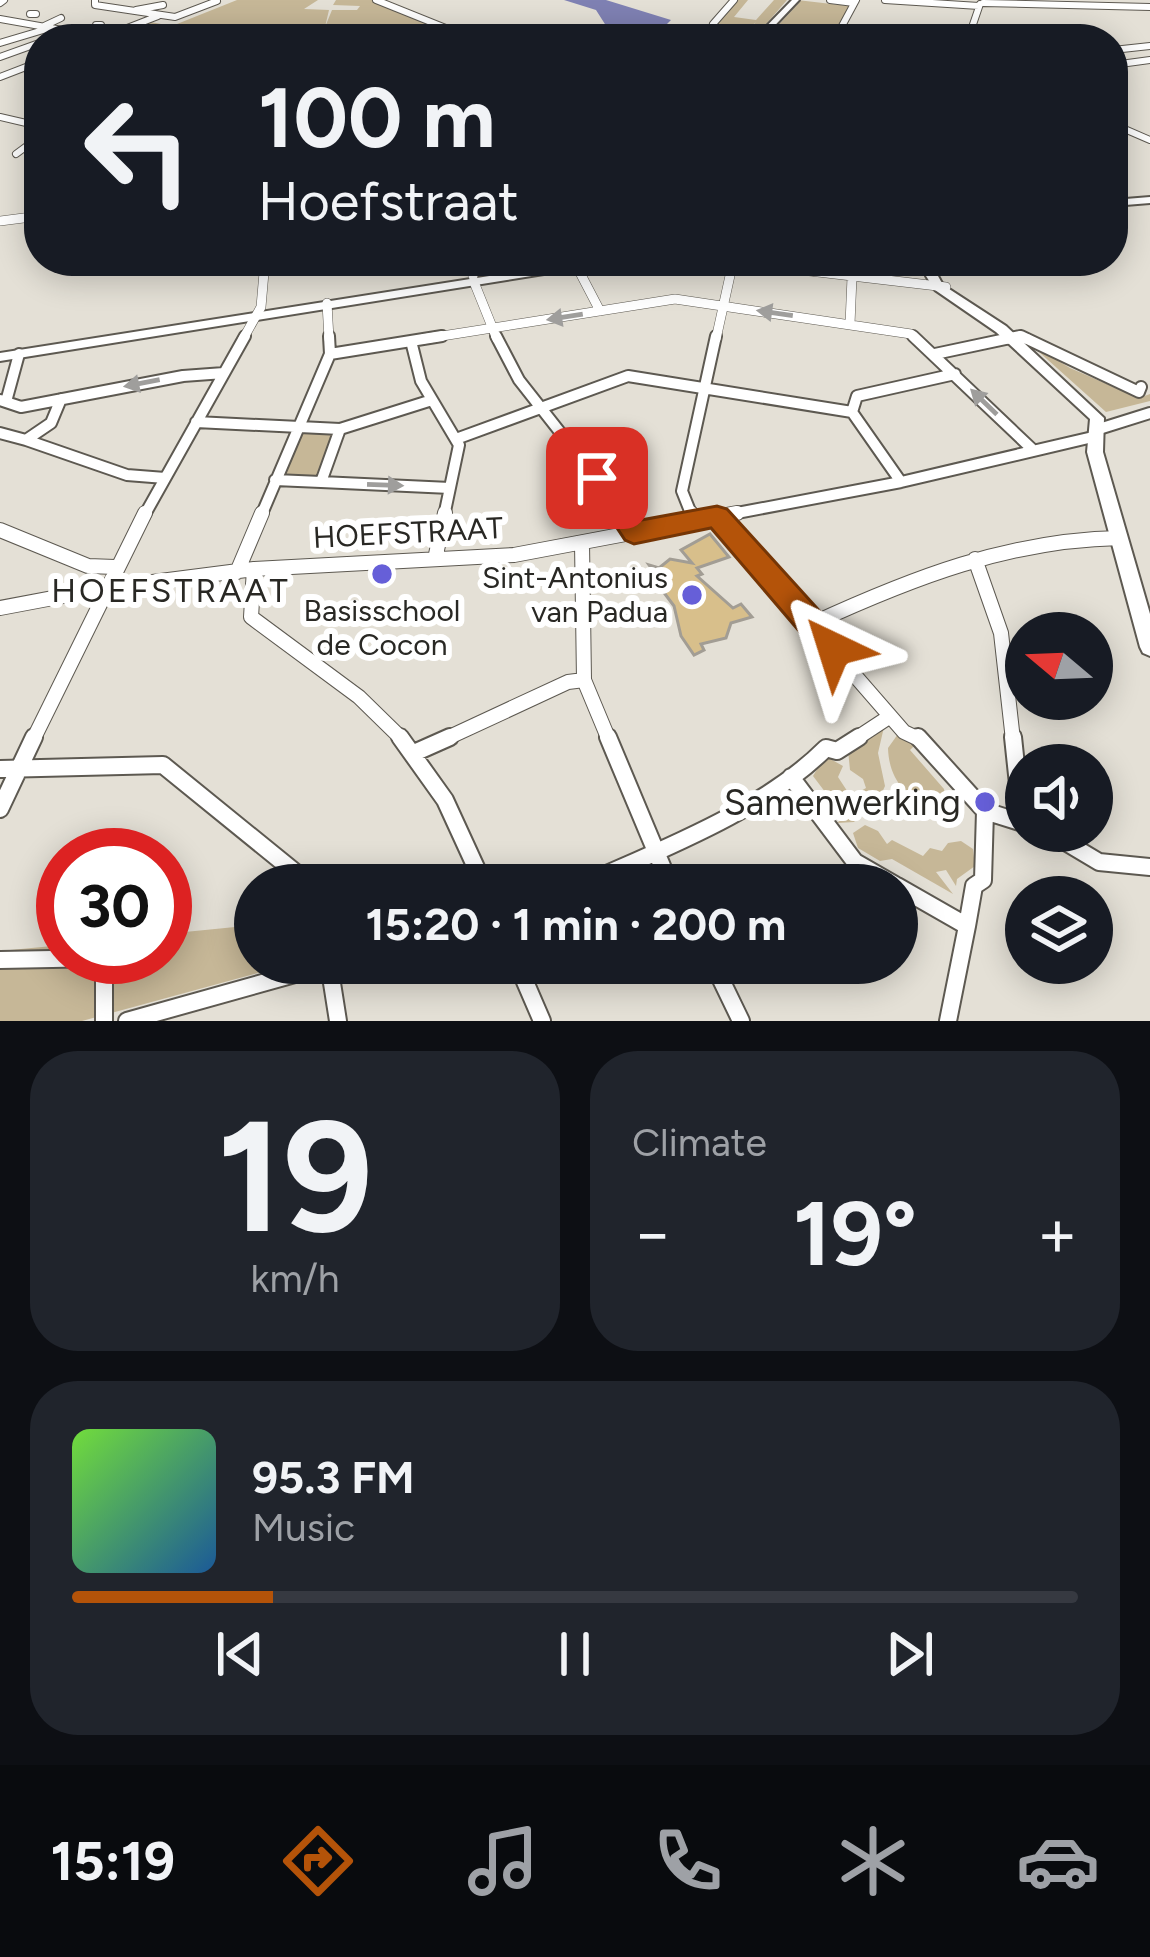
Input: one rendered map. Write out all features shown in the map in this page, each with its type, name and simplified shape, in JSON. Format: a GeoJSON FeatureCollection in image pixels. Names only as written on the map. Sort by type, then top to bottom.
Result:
{"type":"FeatureCollection","features":[{"type":"Feature","properties":{"kind":"main road"},"geometry":{"type":"LineString","coordinates":[[770,24],[792,0]]}},
{"type":"Feature","properties":{"kind":"main road"},"geometry":{"type":"LineString","coordinates":[[0,354],[492,276]]}},
{"type":"Feature","properties":{"kind":"main road"},"geometry":{"type":"LineString","coordinates":[[937,276],[942,287],[1010,337],[1092,411],[1098,433],[1095,452],[1150,646]]}},
{"type":"Feature","properties":{"kind":"main road"},"geometry":{"type":"LineString","coordinates":[[0,354],[473,279]]}},
{"type":"Feature","properties":{"kind":"street"},"geometry":{"type":"LineString","coordinates":[[95,0],[95,5],[179,16],[218,1]]}},
{"type":"Feature","properties":{"kind":"street"},"geometry":{"type":"LineString","coordinates":[[376,0],[436,24]]}},
{"type":"Feature","properties":{"kind":"street"},"geometry":{"type":"LineString","coordinates":[[713,24],[734,0]]}},
{"type":"Feature","properties":{"kind":"street"},"geometry":{"type":"LineString","coordinates":[[829,0],[855,2]]}},
{"type":"Feature","properties":{"kind":"street"},"geometry":{"type":"LineString","coordinates":[[885,0],[1150,7]]}},
{"type":"Feature","properties":{"kind":"street"},"geometry":{"type":"LineString","coordinates":[[973,24],[982,3]]}},
{"type":"Feature","properties":{"kind":"street"},"geometry":{"type":"LineString","coordinates":[[945,4],[976,15]]}},
{"type":"Feature","properties":{"kind":"street"},"geometry":{"type":"LineString","coordinates":[[133,10],[163,5]]}},
{"type":"Feature","properties":{"kind":"street"},"geometry":{"type":"LineString","coordinates":[[3,20],[32,14]]}},
{"type":"Feature","properties":{"kind":"street"},"geometry":{"type":"LineString","coordinates":[[137,24],[160,15]]}},
{"type":"Feature","properties":{"kind":"street"},"geometry":{"type":"LineString","coordinates":[[53,24],[64,19]]}},
{"type":"Feature","properties":{"kind":"street"},"geometry":{"type":"LineString","coordinates":[[16,154],[24,148]]}},
{"type":"Feature","properties":{"kind":"street"},"geometry":{"type":"LineString","coordinates":[[0,809],[115,567],[260,310],[264,276]]}},
{"type":"Feature","properties":{"kind":"street"},"geometry":{"type":"LineString","coordinates":[[472,276],[502,355],[634,532]]}},
{"type":"Feature","properties":{"kind":"street"},"geometry":{"type":"LineString","coordinates":[[580,276],[600,311]]}},
{"type":"Feature","properties":{"kind":"street"},"geometry":{"type":"LineString","coordinates":[[694,521],[682,491],[710,389],[731,276]]}},
{"type":"Feature","properties":{"kind":"street"},"geometry":{"type":"LineString","coordinates":[[838,276],[942,287]]}},
{"type":"Feature","properties":{"kind":"street"},"geometry":{"type":"LineString","coordinates":[[850,324],[852,278]]}},
{"type":"Feature","properties":{"kind":"street"},"geometry":{"type":"LineString","coordinates":[[330,354],[676,299],[911,334],[1032,449]]}},
{"type":"Feature","properties":{"kind":"street"},"geometry":{"type":"LineString","coordinates":[[327,303],[330,354],[275,480],[246,570],[251,616],[345,686],[414,753],[457,818],[476,864]]}},
{"type":"Feature","properties":{"kind":"street"},"geometry":{"type":"LineString","coordinates":[[935,354],[1021,336],[1139,392],[1141,387]]}},
{"type":"Feature","properties":{"kind":"street"},"geometry":{"type":"LineString","coordinates":[[411,341],[421,382],[460,448],[435,559]]}},
{"type":"Feature","properties":{"kind":"street"},"geometry":{"type":"LineString","coordinates":[[19,353],[3,399],[13,407],[224,373]]}},
{"type":"Feature","properties":{"kind":"street"},"geometry":{"type":"LineString","coordinates":[[852,412],[859,396],[955,374]]}},
{"type":"Feature","properties":{"kind":"street"},"geometry":{"type":"LineString","coordinates":[[456,439],[628,376],[852,412],[901,482]]}},
{"type":"Feature","properties":{"kind":"street"},"geometry":{"type":"LineString","coordinates":[[26,440],[51,423],[61,399]]}},
{"type":"Feature","properties":{"kind":"street"},"geometry":{"type":"LineString","coordinates":[[196,422],[340,429],[431,400]]}},
{"type":"Feature","properties":{"kind":"street","name":"HOEFSTRAAT"},"geometry":{"type":"LineString","coordinates":[[0,608],[246,570],[514,555],[901,482],[1098,433],[1150,412]]}},
{"type":"Feature","properties":{"kind":"street"},"geometry":{"type":"LineString","coordinates":[[321,482],[340,429]]}},
{"type":"Feature","properties":{"kind":"street"},"geometry":{"type":"LineString","coordinates":[[0,433],[127,475],[165,478]]}},
{"type":"Feature","properties":{"kind":"street"},"geometry":{"type":"LineString","coordinates":[[275,480],[450,488]]}},
{"type":"Feature","properties":{"kind":"street"},"geometry":{"type":"LineString","coordinates":[[717,517],[904,733],[916,735],[985,811],[1005,817]]}},
{"type":"Feature","properties":{"kind":"street"},"geometry":{"type":"LineString","coordinates":[[0,530],[88,566],[115,567]]}},
{"type":"Feature","properties":{"kind":"street"},"geometry":{"type":"LineString","coordinates":[[812,624],[901,583],[975,559],[1062,542],[1120,538]]}},
{"type":"Feature","properties":{"kind":"street"},"geometry":{"type":"LineString","coordinates":[[582,543],[584,680],[661,864]]}},
{"type":"Feature","properties":{"kind":"street"},"geometry":{"type":"LineString","coordinates":[[975,559],[1000,634],[1014,744]]}},
{"type":"Feature","properties":{"kind":"street"},"geometry":{"type":"LineString","coordinates":[[414,753],[568,682],[584,680]]}},
{"type":"Feature","properties":{"kind":"street"},"geometry":{"type":"LineString","coordinates":[[629,864],[709,827],[791,777],[826,748],[837,751],[890,717]]}},
{"type":"Feature","properties":{"kind":"street"},"geometry":{"type":"LineString","coordinates":[[0,769],[164,765],[285,864]]}},
{"type":"Feature","properties":{"kind":"street"},"geometry":{"type":"LineString","coordinates":[[791,777],[858,864]]}},
{"type":"Feature","properties":{"kind":"street"},"geometry":{"type":"LineString","coordinates":[[948,1021],[974,886],[983,880],[988,848],[981,837],[985,811]]}},
{"type":"Feature","properties":{"kind":"street"},"geometry":{"type":"LineString","coordinates":[[1078,852],[1138,872],[1150,867]]}},
{"type":"Feature","properties":{"kind":"street"},"geometry":{"type":"LineString","coordinates":[[918,898],[967,926]]}},
{"type":"Feature","properties":{"kind":"street"},"geometry":{"type":"LineString","coordinates":[[0,960],[36,959]]}},
{"type":"Feature","properties":{"kind":"street"},"geometry":{"type":"LineString","coordinates":[[104,984],[104,1021]]}},
{"type":"Feature","properties":{"kind":"street"},"geometry":{"type":"LineString","coordinates":[[127,1021],[242,984]]}},
{"type":"Feature","properties":{"kind":"street"},"geometry":{"type":"LineString","coordinates":[[334,984],[338,1021]]}},
{"type":"Feature","properties":{"kind":"street"},"geometry":{"type":"LineString","coordinates":[[526,984],[542,1021]]}},
{"type":"Feature","properties":{"kind":"street"},"geometry":{"type":"LineString","coordinates":[[723,984],[741,1021]]}},
{"type":"Feature","properties":{"kind":"shaded area"},"geometry":{"type":"Polygon","coordinates":[[[237,0],[318,0],[304,9],[329,10],[326,24],[177,24],[237,0]]]}},
{"type":"Feature","properties":{"kind":"shaded area"},"geometry":{"type":"Polygon","coordinates":[[[336,0],[372,0],[432,24],[326,24],[332,10],[360,6],[333,5],[336,0]]]}},
{"type":"Feature","properties":{"kind":"shaded area"},"geometry":{"type":"Polygon","coordinates":[[[737,0],[748,0],[734,17],[756,20],[774,0],[787,0],[766,24],[715,24],[737,0]]]}},
{"type":"Feature","properties":{"kind":"shaded area"},"geometry":{"type":"Polygon","coordinates":[[[797,0],[849,6],[840,24],[779,24],[801,1],[774,24],[797,0]]]}},
{"type":"Feature","properties":{"kind":"shaded area"},"geometry":{"type":"Polygon","coordinates":[[[1029,343],[1070,368],[1139,398],[1150,394],[1150,401],[1106,412],[1029,343]]]}},
{"type":"Feature","properties":{"kind":"shaded area"},"geometry":{"type":"Polygon","coordinates":[[[301,429],[337,430],[318,480],[279,478],[301,429]]]}},
{"type":"Feature","properties":{"kind":"shaded area"},"geometry":{"type":"Polygon","coordinates":[[[884,727],[878,753],[885,786],[876,806],[868,806],[859,800],[859,792],[866,788],[863,779],[850,770],[848,750],[884,727]]]}},
{"type":"Feature","properties":{"kind":"shaded area"},"geometry":{"type":"Polygon","coordinates":[[[898,734],[917,743],[910,750],[944,789],[945,797],[911,795],[897,781],[888,748],[898,734]]]}},
{"type":"Feature","properties":{"kind":"shaded area"},"geometry":{"type":"Polygon","coordinates":[[[825,756],[843,766],[838,777],[855,803],[858,817],[854,822],[837,823],[844,817],[813,776],[825,756]]]}},
{"type":"Feature","properties":{"kind":"shaded area"},"geometry":{"type":"Polygon","coordinates":[[[865,825],[878,831],[887,844],[892,840],[923,856],[930,848],[942,851],[948,843],[961,841],[973,849],[975,866],[957,879],[956,886],[946,870],[936,872],[953,894],[918,874],[918,864],[880,861],[858,848],[853,833],[865,825]]]}},
{"type":"Feature","properties":{"kind":"shaded area"},"geometry":{"type":"Polygon","coordinates":[[[234,927],[234,980],[82,1021],[0,1021],[0,951],[36,948],[36,984],[192,984],[192,931],[234,927]]]}},
{"type":"Feature","properties":{"kind":"water"},"geometry":{"type":"Polygon","coordinates":[[[564,0],[606,0],[671,20],[667,24],[605,24],[596,10],[564,0]]]}},
{"type":"Feature","properties":{"kind":"building","name":"Sint-Antonius van Padua"},"geometry":{"type":"Polygon","coordinates":[[[710,534],[729,557],[697,568],[702,574],[697,576],[733,608],[741,604],[752,617],[731,623],[726,638],[701,644],[704,650],[694,655],[681,636],[674,606],[650,574],[654,572],[649,565],[659,568],[670,559],[692,563],[681,550],[710,534]]]}},
{"type":"Feature","properties":{"kind":"place","name":"Basisschool de Cocon"},"geometry":{"type":"Point","coordinates":[382,574]}},
{"type":"Feature","properties":{"kind":"place","name":"Sint-Antonius van Padua"},"geometry":{"type":"Point","coordinates":[692,595]}},
{"type":"Feature","properties":{"kind":"place","name":"Samenwerking"},"geometry":{"type":"Point","coordinates":[985,802]}},
{"type":"Feature","properties":{"kind":"district","name":"HOEFSTRAAT"},"geometry":{"type":"Point","coordinates":[171,590]}},
{"type":"Feature","properties":{"kind":"route"},"geometry":{"type":"LineString","coordinates":[[597,478],[634,532],[717,517],[834,649]]}}]}
